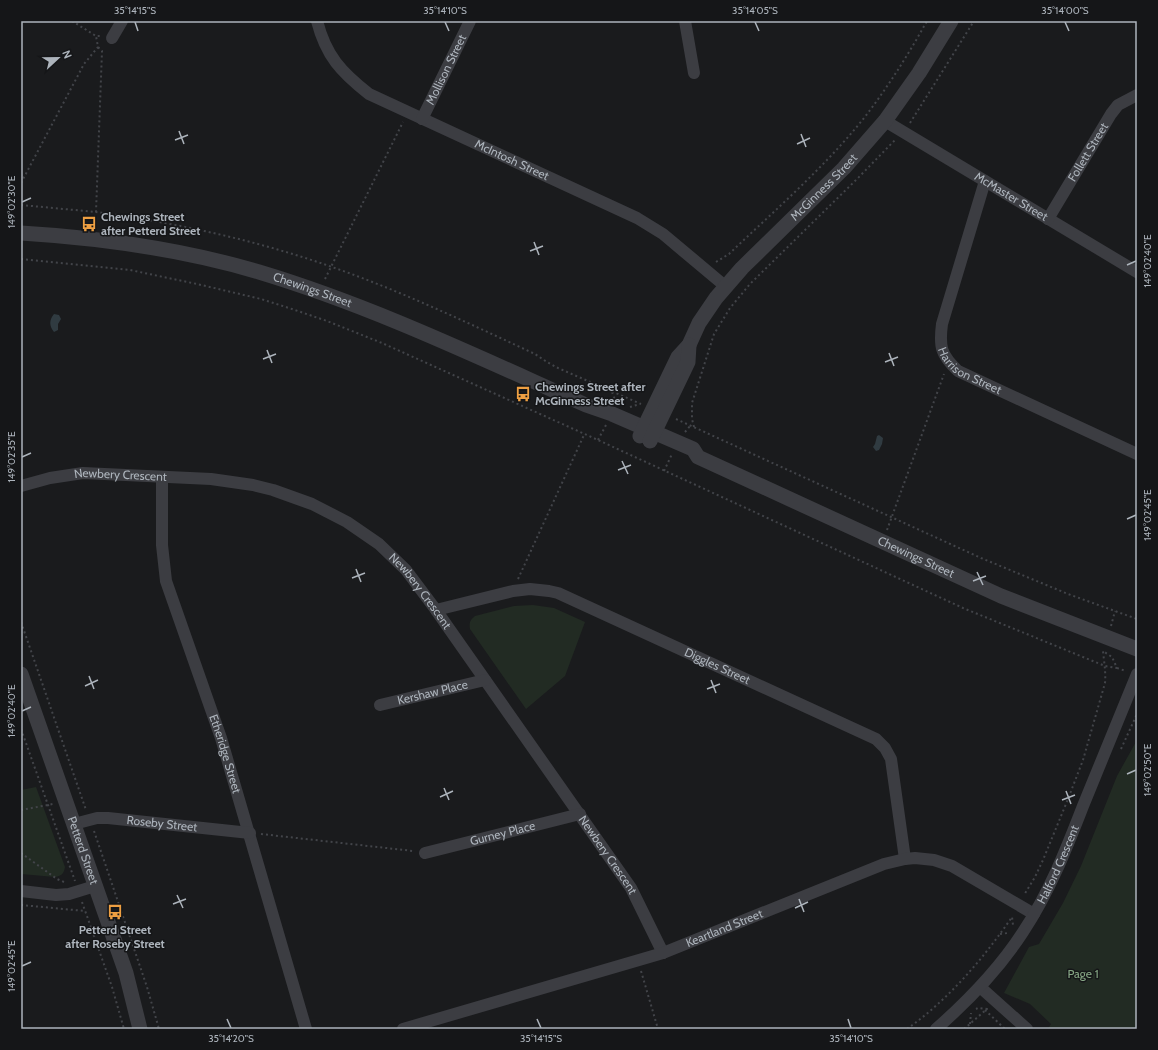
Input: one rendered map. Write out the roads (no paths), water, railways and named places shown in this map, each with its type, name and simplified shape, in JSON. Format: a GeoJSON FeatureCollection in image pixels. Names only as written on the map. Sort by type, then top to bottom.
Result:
{"type":"FeatureCollection","features":[{"type":"Feature","properties":{"kind":"street"},"geometry":{"type":"LineString","coordinates":[[112,38],[122,21]]}},
{"type":"Feature","properties":{"kind":"street","name":"McIntosh Street"},"geometry":{"type":"LineString","coordinates":[[317,21],[321,37],[333,59],[349,78],[369,94],[638,218],[663,234],[725,286]]}},
{"type":"Feature","properties":{"kind":"street","name":"Mollison Street"},"geometry":{"type":"LineString","coordinates":[[422,119],[470,21]]}},
{"type":"Feature","properties":{"kind":"street"},"geometry":{"type":"LineString","coordinates":[[685,21],[694,73]]}},
{"type":"Feature","properties":{"kind":"street","name":"McGinness Street"},"geometry":{"type":"LineString","coordinates":[[647,435],[658,412],[688,362],[689,345],[699,323],[725,286],[844,168],[885,121],[919,72],[951,21]]}},
{"type":"Feature","properties":{"kind":"street","name":"Follett Street"},"geometry":{"type":"LineString","coordinates":[[1048,219],[1111,114],[1118,105],[1137,95]]}},
{"type":"Feature","properties":{"kind":"street","name":"McMaster Street"},"geometry":{"type":"LineString","coordinates":[[885,121],[1137,272]]}},
{"type":"Feature","properties":{"kind":"street","name":"Harrison Street"},"geometry":{"type":"LineString","coordinates":[[985,181],[942,324],[940,340],[944,354],[949,362],[958,371],[1137,454]]}},
{"type":"Feature","properties":{"kind":"street","name":"Chewings Street"},"geometry":{"type":"LineString","coordinates":[[21,233],[82,238],[133,245],[196,257],[258,272],[319,291],[417,329],[586,406],[608,422],[693,449],[698,457],[882,543],[1002,596],[1137,649]]}},
{"type":"Feature","properties":{"kind":"street","name":"Newbery Crescent"},"geometry":{"type":"LineString","coordinates":[[21,486],[50,478],[83,473],[211,479],[273,490],[312,504],[347,522],[379,544],[406,570],[436,610],[580,814],[639,901],[663,953]]}},
{"type":"Feature","properties":{"kind":"street","name":"Etheridge Street"},"geometry":{"type":"LineString","coordinates":[[162,477],[162,546],[166,581],[221,738],[250,833],[306,1029]]}},
{"type":"Feature","properties":{"kind":"street","name":"Diggles Street"},"geometry":{"type":"LineString","coordinates":[[436,610],[513,591],[530,589],[558,593],[876,739],[885,748],[891,759],[905,859]]}},
{"type":"Feature","properties":{"kind":"street","name":"Petterd Street"},"geometry":{"type":"LineString","coordinates":[[21,674],[126,974],[140,1029]]}},
{"type":"Feature","properties":{"kind":"street","name":"Halford Crescent"},"geometry":{"type":"LineString","coordinates":[[936,1029],[966,1003],[980,987],[1013,945],[1034,914],[1056,872],[1137,674]]}},
{"type":"Feature","properties":{"kind":"street","name":"Kershaw Place"},"geometry":{"type":"LineString","coordinates":[[380,705],[485,680]]}},
{"type":"Feature","properties":{"kind":"street","name":"Gurney Place"},"geometry":{"type":"LineString","coordinates":[[425,852],[580,814]]}},
{"type":"Feature","properties":{"kind":"street","name":"Roseby Street"},"geometry":{"type":"LineString","coordinates":[[74,824],[97,818],[108,818],[250,833]]}},
{"type":"Feature","properties":{"kind":"street","name":"Keartland Street"},"geometry":{"type":"LineString","coordinates":[[403,1029],[663,953],[884,864],[905,859],[915,858],[934,860],[952,866],[1034,914]]}},
{"type":"Feature","properties":{"kind":"street"},"geometry":{"type":"LineString","coordinates":[[21,891],[56,895],[69,894],[96,886]]}},
{"type":"Feature","properties":{"kind":"street"},"geometry":{"type":"LineString","coordinates":[[980,987],[1026,1029]]}},
{"type":"Feature","properties":{"kind":"place","name":"Chewings Street after Petterd Street"},"geometry":{"type":"Point","coordinates":[89,224]}},
{"type":"Feature","properties":{"kind":"place","name":"Chewings Street after McGinness Street"},"geometry":{"type":"Point","coordinates":[523,394]}},
{"type":"Feature","properties":{"kind":"place","name":"Petterd Street after Roseby Street"},"geometry":{"type":"Point","coordinates":[115,912]}},
{"type":"Feature","properties":{"kind":"park label","name":"Page 1"},"geometry":{"type":"Point","coordinates":[1083,974]}}]}
